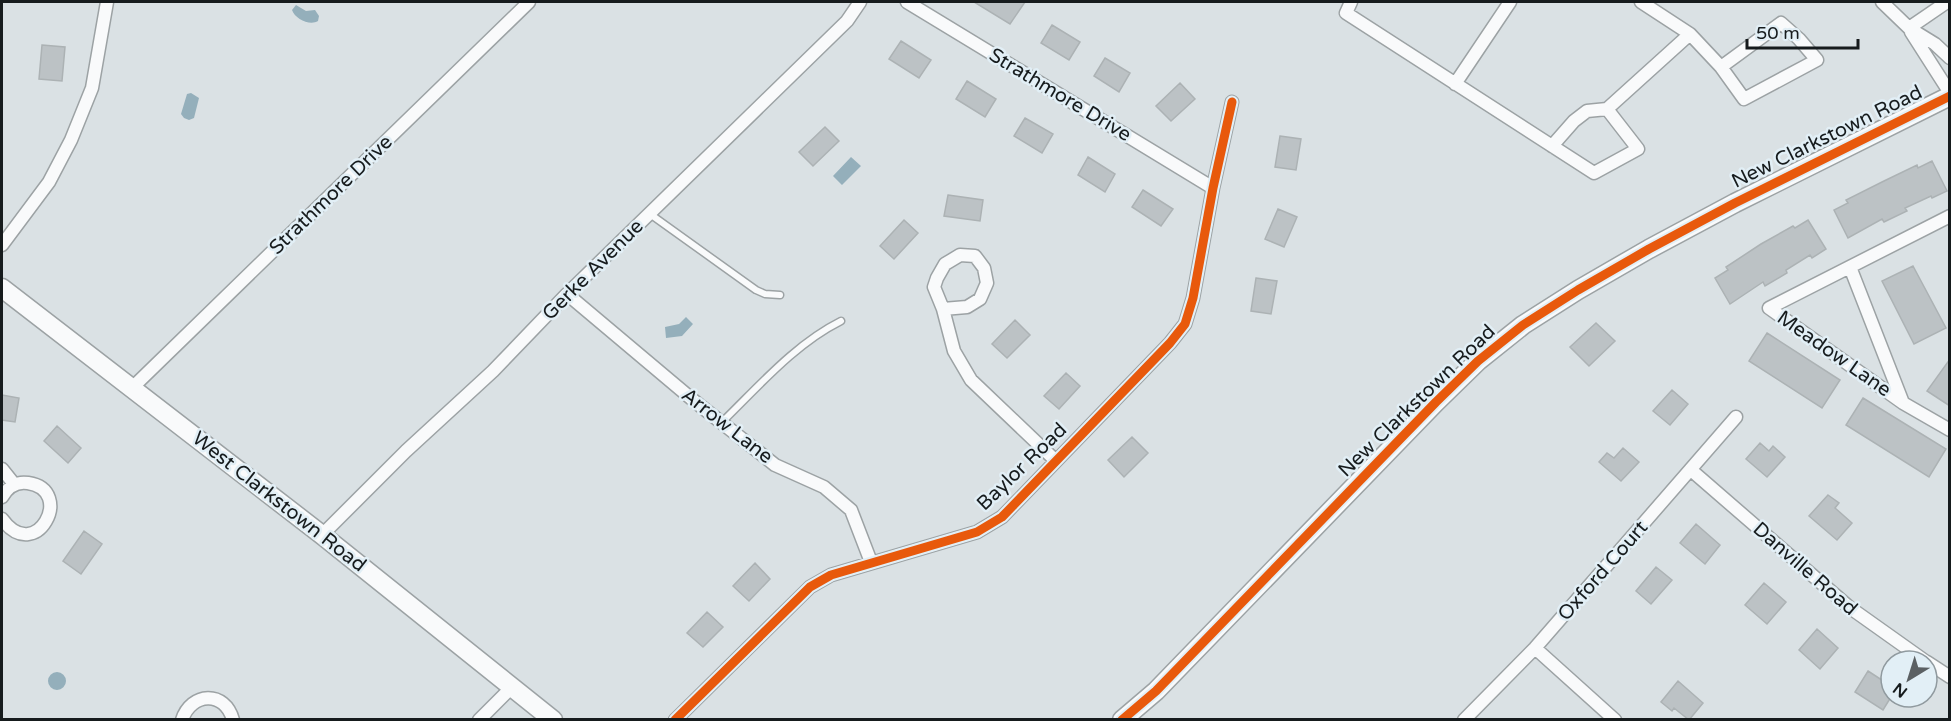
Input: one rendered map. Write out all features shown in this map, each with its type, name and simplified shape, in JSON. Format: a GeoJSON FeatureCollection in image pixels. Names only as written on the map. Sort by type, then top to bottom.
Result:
{"type":"FeatureCollection","features":[{"type":"Feature","properties":{"kind":"street"},"geometry":{"type":"LineString","coordinates":[[2,244],[49,182],[71,141],[92,88],[107,2]]}},
{"type":"Feature","properties":{"kind":"street","name":"Strathmore Drive"},"geometry":{"type":"LineString","coordinates":[[132,388],[529,2]]}},
{"type":"Feature","properties":{"kind":"street","name":"Gerke Avenue"},"geometry":{"type":"LineString","coordinates":[[322,535],[493,371],[567,294],[847,21],[860,2]]}},
{"type":"Feature","properties":{"kind":"street","name":"Strathmore Drive"},"geometry":{"type":"LineString","coordinates":[[907,2],[1213,188]]}},
{"type":"Feature","properties":{"kind":"street"},"geometry":{"type":"LineString","coordinates":[[1350,2],[1346,13],[1594,173],[1638,149],[1607,109]]}},
{"type":"Feature","properties":{"kind":"street"},"geometry":{"type":"LineString","coordinates":[[1455,84],[1510,2]]}},
{"type":"Feature","properties":{"kind":"street"},"geometry":{"type":"LineString","coordinates":[[1882,2],[1909,28],[1935,44],[1950,58]]}},
{"type":"Feature","properties":{"kind":"street"},"geometry":{"type":"LineString","coordinates":[[1909,28],[1947,2]]}},
{"type":"Feature","properties":{"kind":"street"},"geometry":{"type":"LineString","coordinates":[[1650,4],[1690,34],[1721,67],[1744,99],[1818,60],[1781,23],[1721,67]]}},
{"type":"Feature","properties":{"kind":"street"},"geometry":{"type":"LineString","coordinates":[[1909,28],[1950,95]]}},
{"type":"Feature","properties":{"kind":"street"},"geometry":{"type":"LineString","coordinates":[[1552,146],[1574,121],[1587,111],[1607,109],[1690,34]]}},
{"type":"Feature","properties":{"kind":"street","name":"New Clarkstown Road"},"geometry":{"type":"LineString","coordinates":[[1122,720],[1156,691],[1436,402],[1478,361],[1523,325],[1649,249],[1950,95]]}},
{"type":"Feature","properties":{"kind":"street","name":"Baylor Road"},"geometry":{"type":"LineString","coordinates":[[675,720],[810,587],[831,575],[977,532],[1002,517],[1170,343],[1185,324],[1193,298],[1213,188],[1232,102]]}},
{"type":"Feature","properties":{"kind":"street","name":"Meadow Lane"},"geometry":{"type":"LineString","coordinates":[[1950,216],[1769,308],[1903,403],[1950,430]]}},
{"type":"Feature","properties":{"kind":"street"},"geometry":{"type":"LineString","coordinates":[[943,309],[967,307],[980,298],[987,283],[984,268],[975,256],[960,255],[945,264],[934,287],[943,309],[946,329],[954,351],[971,380],[1056,461]]}},
{"type":"Feature","properties":{"kind":"street"},"geometry":{"type":"LineString","coordinates":[[1850,267],[1903,403]]}},
{"type":"Feature","properties":{"kind":"street","name":"West Clarkstown Road"},"geometry":{"type":"LineString","coordinates":[[2,288],[322,535],[553,720]]}},
{"type":"Feature","properties":{"kind":"street","name":"Arrow Lane"},"geometry":{"type":"LineString","coordinates":[[567,294],[775,465],[824,487],[851,510],[871,562]]}},
{"type":"Feature","properties":{"kind":"street","name":"Oxford Court"},"geometry":{"type":"LineString","coordinates":[[1464,720],[1535,648],[1736,417]]}},
{"type":"Feature","properties":{"kind":"street"},"geometry":{"type":"LineString","coordinates":[[2,469],[14,484]]}},
{"type":"Feature","properties":{"kind":"street","name":"Danville Road"},"geometry":{"type":"LineString","coordinates":[[1691,470],[1848,607],[1908,649]]}},
{"type":"Feature","properties":{"kind":"street"},"geometry":{"type":"LineString","coordinates":[[2,497],[6,490],[14,484],[24,482],[34,484],[48,497],[51,507],[50,517],[36,532],[26,534],[16,532],[7,527],[2,519]]}},
{"type":"Feature","properties":{"kind":"street"},"geometry":{"type":"LineString","coordinates":[[1535,648],[1615,720]]}},
{"type":"Feature","properties":{"kind":"street"},"geometry":{"type":"LineString","coordinates":[[479,720],[512,687]]}},
{"type":"Feature","properties":{"kind":"street"},"geometry":{"type":"LineString","coordinates":[[182,720],[189,706],[195,701],[210,698],[224,704],[233,720]]}},
{"type":"Feature","properties":{"kind":"lane"},"geometry":{"type":"LineString","coordinates":[[650,214],[756,290],[765,294],[780,295]]}},
{"type":"Feature","properties":{"kind":"lane"},"geometry":{"type":"LineString","coordinates":[[721,422],[799,348],[842,321]]}},
{"type":"Feature","properties":{"kind":"water"},"geometry":{"type":"Polygon","coordinates":[[[296,5],[306,11],[315,10],[319,16],[318,21],[311,23],[299,19],[292,10],[296,5]]]}},
{"type":"Feature","properties":{"kind":"water"},"geometry":{"type":"Polygon","coordinates":[[[191,93],[199,98],[194,118],[189,120],[181,114],[187,94],[191,93]]]}},
{"type":"Feature","properties":{"kind":"water"},"geometry":{"type":"Polygon","coordinates":[[[851,157],[861,166],[842,185],[833,176],[851,157]]]}},
{"type":"Feature","properties":{"kind":"water"},"geometry":{"type":"Polygon","coordinates":[[[686,317],[693,324],[682,336],[666,338],[665,327],[679,324],[686,317]]]}},
{"type":"Feature","properties":{"kind":"water"},"geometry":{"type":"Polygon","coordinates":[[[57,672],[63,675],[66,681],[63,687],[57,690],[51,687],[48,681],[51,675],[57,672]]]}},
{"type":"Feature","properties":{"kind":"building"},"geometry":{"type":"Polygon","coordinates":[[[974,2],[1025,2],[1010,24],[974,2]]]}},
{"type":"Feature","properties":{"kind":"building"},"geometry":{"type":"Polygon","coordinates":[[[1052,25],[1080,42],[1069,60],[1041,43],[1052,25]]]}},
{"type":"Feature","properties":{"kind":"building"},"geometry":{"type":"Polygon","coordinates":[[[901,41],[931,60],[919,78],[889,59],[901,41]]]}},
{"type":"Feature","properties":{"kind":"building"},"geometry":{"type":"Polygon","coordinates":[[[42,45],[65,47],[62,81],[39,79],[42,45]]]}},
{"type":"Feature","properties":{"kind":"building"},"geometry":{"type":"Polygon","coordinates":[[[1105,58],[1130,73],[1119,92],[1094,76],[1105,58]]]}},
{"type":"Feature","properties":{"kind":"building"},"geometry":{"type":"Polygon","coordinates":[[[967,81],[996,99],[985,117],[956,99],[967,81]]]}},
{"type":"Feature","properties":{"kind":"building"},"geometry":{"type":"Polygon","coordinates":[[[1180,83],[1195,99],[1171,121],[1156,106],[1180,83]]]}},
{"type":"Feature","properties":{"kind":"building"},"geometry":{"type":"Polygon","coordinates":[[[1025,118],[1053,134],[1042,153],[1014,136],[1025,118]]]}},
{"type":"Feature","properties":{"kind":"building"},"geometry":{"type":"Polygon","coordinates":[[[825,127],[839,141],[813,166],[799,152],[825,127]]]}},
{"type":"Feature","properties":{"kind":"building"},"geometry":{"type":"Polygon","coordinates":[[[1280,136],[1301,139],[1296,170],[1275,167],[1280,136]]]}},
{"type":"Feature","properties":{"kind":"building"},"geometry":{"type":"Polygon","coordinates":[[[1088,157],[1115,174],[1105,192],[1078,175],[1088,157]]]}},
{"type":"Feature","properties":{"kind":"building"},"geometry":{"type":"Polygon","coordinates":[[[1932,161],[1947,191],[1905,208],[1907,211],[1884,222],[1882,219],[1848,238],[1834,210],[1848,203],[1846,200],[1884,181],[1917,165],[1918,168],[1932,161]]]}},
{"type":"Feature","properties":{"kind":"building"},"geometry":{"type":"Polygon","coordinates":[[[1143,190],[1173,209],[1161,226],[1132,207],[1143,190]]]}},
{"type":"Feature","properties":{"kind":"building"},"geometry":{"type":"Polygon","coordinates":[[[948,195],[983,200],[980,221],[944,216],[948,195]]]}},
{"type":"Feature","properties":{"kind":"building"},"geometry":{"type":"Polygon","coordinates":[[[1278,209],[1297,217],[1284,247],[1265,239],[1278,209]]]}},
{"type":"Feature","properties":{"kind":"building"},"geometry":{"type":"Polygon","coordinates":[[[904,220],[918,233],[894,259],[880,246],[904,220]]]}},
{"type":"Feature","properties":{"kind":"building"},"geometry":{"type":"Polygon","coordinates":[[[1808,220],[1826,249],[1812,258],[1810,255],[1786,270],[1787,273],[1765,286],[1763,282],[1730,304],[1715,278],[1728,270],[1726,267],[1761,244],[1808,220]]]}},
{"type":"Feature","properties":{"kind":"building"},"geometry":{"type":"Polygon","coordinates":[[[1913,266],[1946,328],[1914,344],[1882,281],[1913,266]]]}},
{"type":"Feature","properties":{"kind":"building"},"geometry":{"type":"Polygon","coordinates":[[[1256,278],[1277,281],[1271,314],[1251,311],[1256,278]]]}},
{"type":"Feature","properties":{"kind":"building"},"geometry":{"type":"Polygon","coordinates":[[[1015,320],[1030,335],[1007,358],[992,344],[1015,320]]]}},
{"type":"Feature","properties":{"kind":"building"},"geometry":{"type":"Polygon","coordinates":[[[1596,323],[1615,341],[1589,366],[1570,347],[1596,323]]]}},
{"type":"Feature","properties":{"kind":"building"},"geometry":{"type":"Polygon","coordinates":[[[1767,333],[1840,380],[1822,408],[1749,361],[1767,333]]]}},
{"type":"Feature","properties":{"kind":"building"},"geometry":{"type":"Polygon","coordinates":[[[1950,359],[1950,406],[1927,391],[1950,359]]]}},
{"type":"Feature","properties":{"kind":"building"},"geometry":{"type":"Polygon","coordinates":[[[1066,373],[1080,386],[1059,409],[1044,396],[1066,373]]]}},
{"type":"Feature","properties":{"kind":"building"},"geometry":{"type":"Polygon","coordinates":[[[1672,390],[1688,404],[1670,425],[1653,411],[1672,390]]]}},
{"type":"Feature","properties":{"kind":"building"},"geometry":{"type":"Polygon","coordinates":[[[2,395],[19,398],[15,422],[2,420],[2,395]]]}},
{"type":"Feature","properties":{"kind":"building"},"geometry":{"type":"Polygon","coordinates":[[[1863,398],[1946,449],[1929,477],[1846,425],[1863,398]]]}},
{"type":"Feature","properties":{"kind":"building"},"geometry":{"type":"Polygon","coordinates":[[[57,426],[81,448],[68,463],[44,441],[57,426]]]}},
{"type":"Feature","properties":{"kind":"building"},"geometry":{"type":"Polygon","coordinates":[[[1132,437],[1148,453],[1124,477],[1108,460],[1132,437]]]}},
{"type":"Feature","properties":{"kind":"building"},"geometry":{"type":"Polygon","coordinates":[[[1760,443],[1769,451],[1773,446],[1785,457],[1767,477],[1746,459],[1760,443]]]}},
{"type":"Feature","properties":{"kind":"building"},"geometry":{"type":"Polygon","coordinates":[[[1623,448],[1639,462],[1621,481],[1599,462],[1607,453],[1614,458],[1623,448]]]}},
{"type":"Feature","properties":{"kind":"building"},"geometry":{"type":"Polygon","coordinates":[[[1828,495],[1839,503],[1835,508],[1852,523],[1837,540],[1809,516],[1828,495]]]}},
{"type":"Feature","properties":{"kind":"building"},"geometry":{"type":"Polygon","coordinates":[[[1696,524],[1720,545],[1705,564],[1680,543],[1696,524]]]}},
{"type":"Feature","properties":{"kind":"building"},"geometry":{"type":"Polygon","coordinates":[[[84,531],[102,544],[81,574],[63,561],[84,531]]]}},
{"type":"Feature","properties":{"kind":"building"},"geometry":{"type":"Polygon","coordinates":[[[755,563],[770,579],[749,601],[733,586],[755,563]]]}},
{"type":"Feature","properties":{"kind":"building"},"geometry":{"type":"Polygon","coordinates":[[[1656,567],[1672,580],[1651,604],[1636,591],[1656,567]]]}},
{"type":"Feature","properties":{"kind":"building"},"geometry":{"type":"Polygon","coordinates":[[[1764,583],[1786,602],[1767,624],[1745,605],[1764,583]]]}},
{"type":"Feature","properties":{"kind":"building"},"geometry":{"type":"Polygon","coordinates":[[[707,612],[723,627],[703,647],[687,633],[707,612]]]}},
{"type":"Feature","properties":{"kind":"building"},"geometry":{"type":"Polygon","coordinates":[[[1817,629],[1838,648],[1820,669],[1799,650],[1817,629]]]}},
{"type":"Feature","properties":{"kind":"building"},"geometry":{"type":"Polygon","coordinates":[[[1868,671],[1879,678],[1879,707],[1855,692],[1868,671]]]}},
{"type":"Feature","properties":{"kind":"building"},"geometry":{"type":"Polygon","coordinates":[[[1678,681],[1703,703],[1689,720],[1674,708],[1672,711],[1661,702],[1678,681]]]}},
{"type":"Feature","properties":{"kind":"cycle path"},"geometry":{"type":"LineString","coordinates":[[1122,720],[1156,691],[1436,402],[1478,361],[1523,325],[1649,249],[1735,203],[1950,96]]}},
{"type":"Feature","properties":{"kind":"cycle path"},"geometry":{"type":"LineString","coordinates":[[675,720],[810,587],[831,575],[977,532],[1002,517],[1170,343],[1185,324],[1193,298],[1213,188],[1232,102]]}}]}
